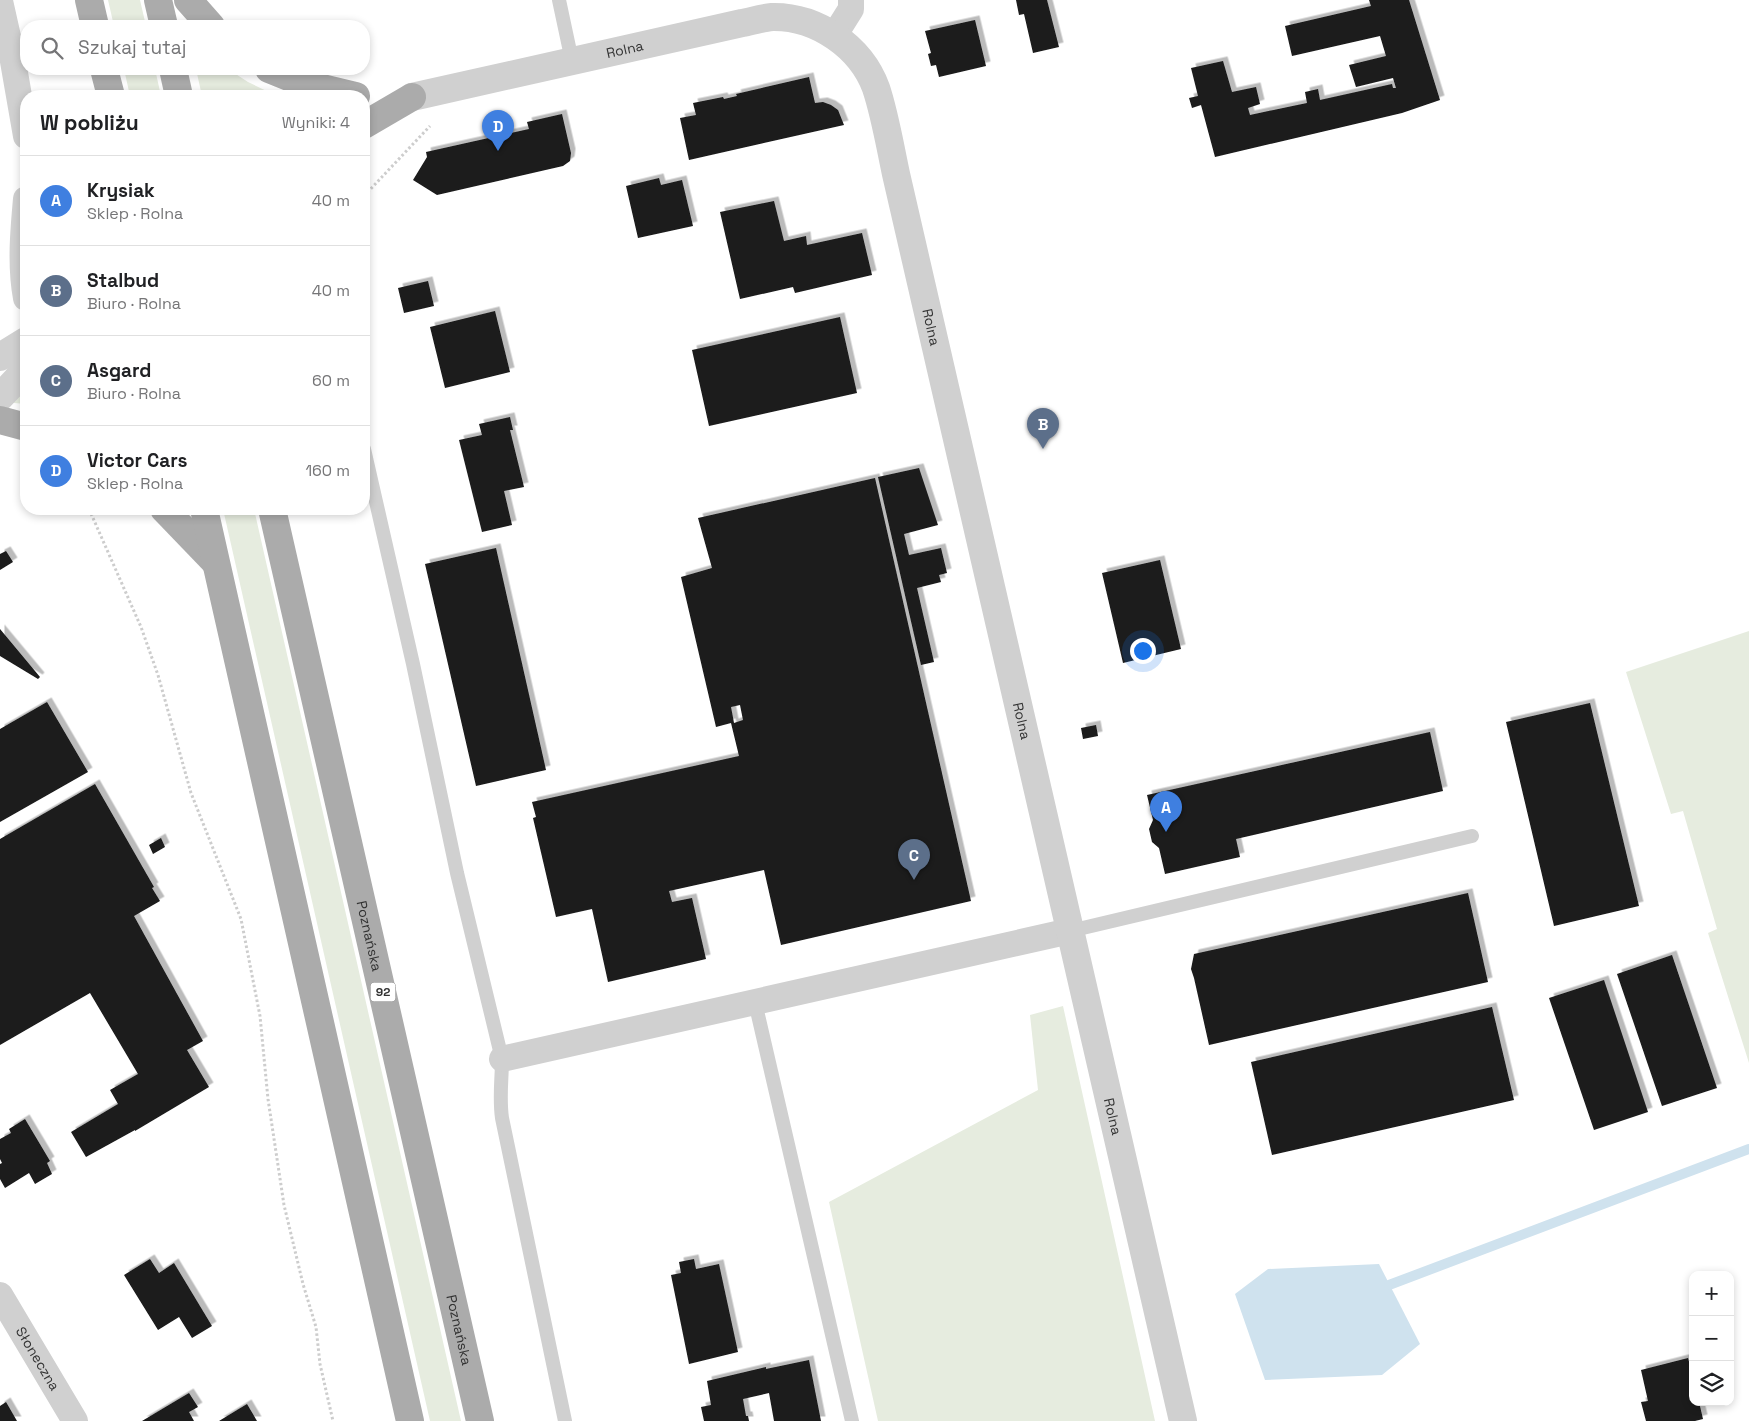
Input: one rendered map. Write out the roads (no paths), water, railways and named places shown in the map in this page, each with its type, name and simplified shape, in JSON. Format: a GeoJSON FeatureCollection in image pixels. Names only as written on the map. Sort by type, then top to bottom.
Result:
{"type":"FeatureCollection","features":[{"type":"Feature","properties":{"kind":"main road"},"geometry":{"type":"LineString","coordinates":[[89,0],[94,20]]}},
{"type":"Feature","properties":{"kind":"main road"},"geometry":{"type":"LineString","coordinates":[[158,0],[163,20]]}},
{"type":"Feature","properties":{"kind":"main road"},"geometry":{"type":"LineString","coordinates":[[188,0],[205,20]]}},
{"type":"Feature","properties":{"kind":"main road"},"geometry":{"type":"LineString","coordinates":[[105,75],[109,90]]}},
{"type":"Feature","properties":{"kind":"main road"},"geometry":{"type":"LineString","coordinates":[[175,75],[178,90]]}},
{"type":"Feature","properties":{"kind":"main road"},"geometry":{"type":"LineString","coordinates":[[284,75],[306,84],[331,90]]}},
{"type":"Feature","properties":{"kind":"main road"},"geometry":{"type":"LineString","coordinates":[[370,98],[412,97]]}},
{"type":"Feature","properties":{"kind":"main road"},"geometry":{"type":"LineString","coordinates":[[370,122],[412,97]]}},
{"type":"Feature","properties":{"kind":"main road"},"geometry":{"type":"LineString","coordinates":[[0,420],[20,425]]}},
{"type":"Feature","properties":{"kind":"main road"},"geometry":{"type":"LineString","coordinates":[[170,515],[216,562]]}},
{"type":"Feature","properties":{"kind":"main road"},"geometry":{"type":"LineString","coordinates":[[205,515],[410,1421]]}},
{"type":"Feature","properties":{"kind":"main road","name":"Poznańska"},"geometry":{"type":"LineString","coordinates":[[273,515],[480,1421]]}},
{"type":"Feature","properties":{"kind":"street"},"geometry":{"type":"LineString","coordinates":[[834,36],[851,9],[850,0]]}},
{"type":"Feature","properties":{"kind":"street"},"geometry":{"type":"LineString","coordinates":[[0,1],[20,102]]}},
{"type":"Feature","properties":{"kind":"street","name":"Rolna"},"geometry":{"type":"LineString","coordinates":[[412,97],[772,17],[803,22],[834,36],[848,46],[866,68],[876,88],[1183,1421]]}},
{"type":"Feature","properties":{"kind":"street"},"geometry":{"type":"LineString","coordinates":[[0,357],[20,345]]}},
{"type":"Feature","properties":{"kind":"street"},"geometry":{"type":"LineString","coordinates":[[0,397],[20,376]]}},
{"type":"Feature","properties":{"kind":"street"},"geometry":{"type":"LineString","coordinates":[[502,1059],[1070,931]]}},
{"type":"Feature","properties":{"kind":"street","name":"Słoneczna"},"geometry":{"type":"LineString","coordinates":[[0,1295],[75,1421]]}},
{"type":"Feature","properties":{"kind":"lane"},"geometry":{"type":"LineString","coordinates":[[559,0],[572,61]]}},
{"type":"Feature","properties":{"kind":"lane"},"geometry":{"type":"LineString","coordinates":[[370,475],[413,664],[457,873],[502,1059],[500,1092],[502,1118],[565,1421]]}},
{"type":"Feature","properties":{"kind":"lane"},"geometry":{"type":"LineString","coordinates":[[1070,931],[1472,836]]}},
{"type":"Feature","properties":{"kind":"lane"},"geometry":{"type":"LineString","coordinates":[[755,1002],[852,1421]]}},
{"type":"Feature","properties":{"kind":"water"},"geometry":{"type":"Polygon","coordinates":[[[1379,1264],[1420,1344],[1382,1375],[1265,1380],[1235,1294],[1268,1269],[1379,1264]]]}},
{"type":"Feature","properties":{"kind":"waterway"},"geometry":{"type":"LineString","coordinates":[[1389,1285],[1749,1149]]}},
{"type":"Feature","properties":{"kind":"place","name":"Victor Cars"},"geometry":{"type":"Point","coordinates":[498,151]}},
{"type":"Feature","properties":{"kind":"place","name":"Stalbud"},"geometry":{"type":"Point","coordinates":[1043,449]}},
{"type":"Feature","properties":{"kind":"place","name":"Krysiak"},"geometry":{"type":"Point","coordinates":[1166,832]}},
{"type":"Feature","properties":{"kind":"place","name":"Asgard"},"geometry":{"type":"Point","coordinates":[914,880]}}]}
